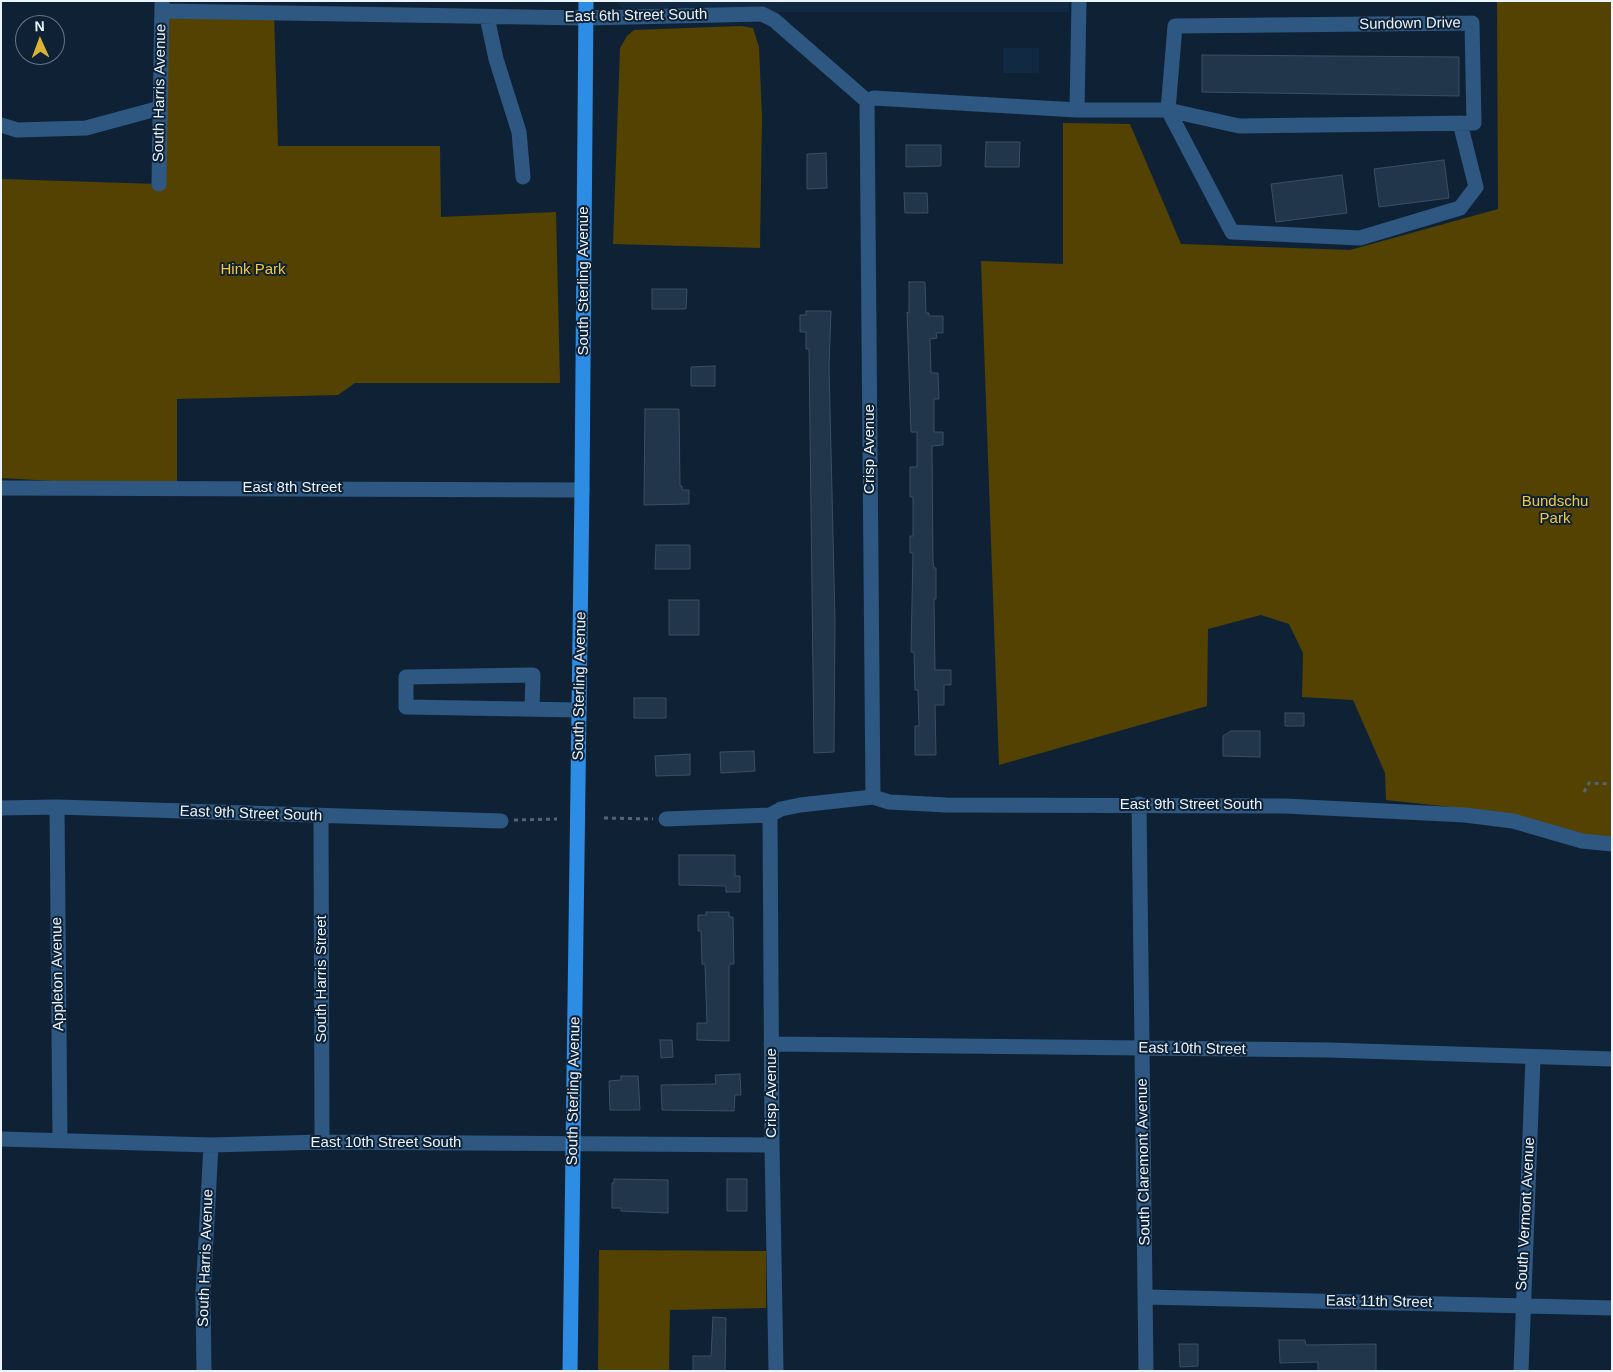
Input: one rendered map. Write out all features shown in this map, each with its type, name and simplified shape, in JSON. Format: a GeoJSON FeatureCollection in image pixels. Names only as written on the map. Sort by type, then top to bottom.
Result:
{"type":"FeatureCollection","features":[{"type":"Feature","properties":{"kind":"main road","name":"South Sterling Avenue"},"geometry":{"type":"LineString","coordinates":[[570,1371],[582,490],[586,1]]}},
{"type":"Feature","properties":{"kind":"street"},"geometry":{"type":"LineString","coordinates":[[1077,110],[1080,1]]}},
{"type":"Feature","properties":{"kind":"street","name":"East 6th Street South"},"geometry":{"type":"LineString","coordinates":[[162,6],[586,18],[762,14],[774,20],[867,101]]}},
{"type":"Feature","properties":{"kind":"street","name":"South Harris Avenue"},"geometry":{"type":"LineString","coordinates":[[159,184],[162,6]]}},
{"type":"Feature","properties":{"kind":"street"},"geometry":{"type":"LineString","coordinates":[[487,16],[496,59],[519,132],[523,177]]}},
{"type":"Feature","properties":{"kind":"street","name":"Sundown Drive"},"geometry":{"type":"LineString","coordinates":[[1168,110],[1175,26],[1472,23],[1474,122],[1460,123]]}},
{"type":"Feature","properties":{"kind":"street"},"geometry":{"type":"LineString","coordinates":[[867,101],[874,98],[1077,110],[1168,110],[1239,126],[1460,123],[1476,187],[1460,208],[1360,238],[1232,232],[1168,110]]}},
{"type":"Feature","properties":{"kind":"street","name":"Crisp Avenue"},"geometry":{"type":"LineString","coordinates":[[867,101],[873,797]]}},
{"type":"Feature","properties":{"kind":"street"},"geometry":{"type":"LineString","coordinates":[[1,125],[17,130],[86,128],[160,108]]}},
{"type":"Feature","properties":{"kind":"street","name":"East 8th Street"},"geometry":{"type":"LineString","coordinates":[[1,488],[582,490]]}},
{"type":"Feature","properties":{"kind":"street"},"geometry":{"type":"LineString","coordinates":[[532,709],[533,675],[406,677],[406,707],[579,710]]}},
{"type":"Feature","properties":{"kind":"street","name":"East 9th Street South"},"geometry":{"type":"LineString","coordinates":[[666,819],[770,815],[781,809],[800,805],[873,797],[889,802],[946,805],[1139,804],[1284,806],[1465,816],[1513,821],[1582,841],[1612,844]]}},
{"type":"Feature","properties":{"kind":"street","name":"South Claremont Avenue"},"geometry":{"type":"LineString","coordinates":[[1139,804],[1146,1371]]}},
{"type":"Feature","properties":{"kind":"street","name":"East 9th Street South"},"geometry":{"type":"LineString","coordinates":[[1,808],[501,821]]}},
{"type":"Feature","properties":{"kind":"street","name":"Appleton Avenue"},"geometry":{"type":"LineString","coordinates":[[57,808],[60,1140]]}},
{"type":"Feature","properties":{"kind":"street","name":"Crisp Avenue"},"geometry":{"type":"LineString","coordinates":[[770,815],[772,1145],[776,1371]]}},
{"type":"Feature","properties":{"kind":"street","name":"South Harris Street"},"geometry":{"type":"LineString","coordinates":[[321,816],[322,1142]]}},
{"type":"Feature","properties":{"kind":"street","name":"East 10th Street"},"geometry":{"type":"LineString","coordinates":[[771,1044],[1329,1050],[1533,1058],[1612,1059]]}},
{"type":"Feature","properties":{"kind":"street","name":"South Vermont Avenue"},"geometry":{"type":"LineString","coordinates":[[1521,1371],[1533,1058]]}},
{"type":"Feature","properties":{"kind":"street","name":"East 10th Street South"},"geometry":{"type":"LineString","coordinates":[[1,1139],[211,1145],[322,1142],[772,1145]]}},
{"type":"Feature","properties":{"kind":"street","name":"South Harris Avenue"},"geometry":{"type":"LineString","coordinates":[[204,1371],[204,1275],[211,1145]]}},
{"type":"Feature","properties":{"kind":"street","name":"East 11th Street"},"geometry":{"type":"LineString","coordinates":[[1146,1297],[1612,1308]]}},
{"type":"Feature","properties":{"kind":"path"},"geometry":{"type":"LineString","coordinates":[[1584,792],[1589,783],[1612,784]]}},
{"type":"Feature","properties":{"kind":"path"},"geometry":{"type":"LineString","coordinates":[[604,818],[666,819]]}},
{"type":"Feature","properties":{"kind":"path"},"geometry":{"type":"LineString","coordinates":[[501,821],[557,819]]}},
{"type":"Feature","properties":{"kind":"shaded area"},"geometry":{"type":"Polygon","coordinates":[[[614,1],[1069,1],[1069,12],[633,12],[625,10],[614,1]]]}},
{"type":"Feature","properties":{"kind":"shaded area"},"geometry":{"type":"Polygon","coordinates":[[[1003,48],[1039,48],[1039,73],[1003,73],[1003,48]]]}},
{"type":"Feature","properties":{"kind":"green space","name":"Bundschu Park"},"geometry":{"type":"Polygon","coordinates":[[[1497,1],[1612,1],[1612,838],[1580,835],[1498,812],[1386,800],[1385,773],[1353,700],[1302,697],[1303,653],[1289,624],[1261,615],[1208,629],[1207,706],[999,765],[981,261],[1063,264],[1063,123],[1130,124],[1181,244],[1350,250],[1498,209],[1497,1]]]}},
{"type":"Feature","properties":{"kind":"green space","name":"Hink Park"},"geometry":{"type":"Polygon","coordinates":[[[162,11],[274,13],[278,146],[440,146],[441,217],[556,212],[560,383],[355,383],[338,395],[177,399],[177,488],[1,478],[1,179],[158,184],[162,11]]]}},
{"type":"Feature","properties":{"kind":"green space"},"geometry":{"type":"Polygon","coordinates":[[[741,26],[753,28],[759,47],[762,117],[760,248],[613,244],[620,48],[627,36],[634,30],[741,26]]]}},
{"type":"Feature","properties":{"kind":"green space"},"geometry":{"type":"Polygon","coordinates":[[[599,1250],[766,1251],[766,1308],[670,1310],[669,1371],[598,1371],[599,1250]]]}},
{"type":"Feature","properties":{"kind":"building"},"geometry":{"type":"Polygon","coordinates":[[[1202,55],[1459,57],[1459,96],[1202,92],[1202,55]]]}},
{"type":"Feature","properties":{"kind":"building"},"geometry":{"type":"Polygon","coordinates":[[[986,142],[1020,142],[1019,167],[985,167],[986,142]]]}},
{"type":"Feature","properties":{"kind":"building"},"geometry":{"type":"Polygon","coordinates":[[[906,145],[941,145],[941,166],[906,167],[906,145]]]}},
{"type":"Feature","properties":{"kind":"building"},"geometry":{"type":"Polygon","coordinates":[[[826,153],[827,188],[807,189],[807,154],[826,153]]]}},
{"type":"Feature","properties":{"kind":"building"},"geometry":{"type":"Polygon","coordinates":[[[1444,160],[1449,198],[1379,207],[1374,169],[1444,160]]]}},
{"type":"Feature","properties":{"kind":"building"},"geometry":{"type":"Polygon","coordinates":[[[1342,175],[1347,213],[1276,222],[1271,184],[1342,175]]]}},
{"type":"Feature","properties":{"kind":"building"},"geometry":{"type":"Polygon","coordinates":[[[904,193],[927,193],[928,213],[905,213],[904,193]]]}},
{"type":"Feature","properties":{"kind":"building"},"geometry":{"type":"Polygon","coordinates":[[[909,282],[925,282],[926,313],[929,313],[929,316],[943,316],[943,333],[936,333],[937,338],[930,339],[931,373],[938,373],[939,399],[934,399],[934,432],[943,432],[943,445],[932,446],[933,561],[934,568],[936,568],[936,599],[934,599],[935,670],[951,670],[951,685],[944,685],[944,705],[935,705],[936,755],[915,755],[915,726],[919,726],[918,690],[915,690],[914,652],[911,652],[913,553],[910,553],[910,536],[913,536],[913,497],[910,497],[910,467],[917,467],[917,432],[911,432],[907,312],[909,313],[909,282]]]}},
{"type":"Feature","properties":{"kind":"building"},"geometry":{"type":"Polygon","coordinates":[[[652,289],[687,289],[686,309],[652,309],[652,289]]]}},
{"type":"Feature","properties":{"kind":"building"},"geometry":{"type":"Polygon","coordinates":[[[806,311],[831,311],[829,366],[835,620],[834,752],[814,753],[809,349],[806,349],[806,332],[800,332],[800,315],[806,315],[806,311]]]}},
{"type":"Feature","properties":{"kind":"building"},"geometry":{"type":"Polygon","coordinates":[[[715,366],[715,386],[691,386],[691,367],[715,366]]]}},
{"type":"Feature","properties":{"kind":"building"},"geometry":{"type":"Polygon","coordinates":[[[645,409],[679,409],[680,486],[682,486],[682,490],[689,490],[689,504],[644,505],[645,409]]]}},
{"type":"Feature","properties":{"kind":"building"},"geometry":{"type":"Polygon","coordinates":[[[656,545],[690,545],[690,569],[655,569],[656,545]]]}},
{"type":"Feature","properties":{"kind":"building"},"geometry":{"type":"Polygon","coordinates":[[[669,600],[699,600],[699,635],[669,635],[669,600]]]}},
{"type":"Feature","properties":{"kind":"building"},"geometry":{"type":"Polygon","coordinates":[[[634,698],[666,698],[666,718],[634,718],[634,698]]]}},
{"type":"Feature","properties":{"kind":"building"},"geometry":{"type":"Polygon","coordinates":[[[1285,713],[1304,713],[1304,726],[1285,726],[1285,713]]]}},
{"type":"Feature","properties":{"kind":"building"},"geometry":{"type":"Polygon","coordinates":[[[1231,731],[1260,731],[1260,757],[1223,756],[1223,736],[1231,731]]]}},
{"type":"Feature","properties":{"kind":"building"},"geometry":{"type":"Polygon","coordinates":[[[754,751],[755,771],[721,773],[720,752],[754,751]]]}},
{"type":"Feature","properties":{"kind":"building"},"geometry":{"type":"Polygon","coordinates":[[[690,754],[690,775],[656,776],[655,756],[690,754]]]}},
{"type":"Feature","properties":{"kind":"building"},"geometry":{"type":"Polygon","coordinates":[[[679,855],[735,855],[735,876],[740,876],[740,892],[726,892],[726,886],[679,885],[679,855]]]}},
{"type":"Feature","properties":{"kind":"building"},"geometry":{"type":"Polygon","coordinates":[[[706,912],[729,912],[729,917],[733,917],[734,964],[729,966],[729,1041],[697,1040],[697,1023],[707,1023],[705,964],[702,964],[701,931],[698,931],[698,915],[706,915],[706,912]]]}},
{"type":"Feature","properties":{"kind":"building"},"geometry":{"type":"Polygon","coordinates":[[[660,1040],[672,1040],[673,1057],[661,1058],[660,1040]]]}},
{"type":"Feature","properties":{"kind":"building"},"geometry":{"type":"Polygon","coordinates":[[[740,1074],[741,1095],[735,1095],[734,1111],[662,1110],[661,1085],[716,1084],[715,1075],[740,1074]]]}},
{"type":"Feature","properties":{"kind":"building"},"geometry":{"type":"Polygon","coordinates":[[[621,1076],[638,1076],[640,1110],[610,1110],[609,1081],[621,1080],[621,1076]]]}},
{"type":"Feature","properties":{"kind":"building"},"geometry":{"type":"Polygon","coordinates":[[[614,1179],[668,1180],[668,1213],[621,1211],[621,1208],[612,1208],[612,1183],[614,1183],[614,1179]]]}},
{"type":"Feature","properties":{"kind":"building"},"geometry":{"type":"Polygon","coordinates":[[[727,1179],[747,1179],[747,1211],[727,1211],[727,1179]]]}},
{"type":"Feature","properties":{"kind":"building"},"geometry":{"type":"Polygon","coordinates":[[[713,1317],[726,1318],[725,1371],[693,1371],[693,1356],[711,1356],[713,1317]]]}},
{"type":"Feature","properties":{"kind":"building"},"geometry":{"type":"Polygon","coordinates":[[[1279,1340],[1305,1340],[1306,1345],[1376,1344],[1376,1371],[1318,1371],[1318,1362],[1280,1363],[1279,1340]]]}},
{"type":"Feature","properties":{"kind":"building"},"geometry":{"type":"Polygon","coordinates":[[[1179,1344],[1198,1344],[1198,1366],[1180,1367],[1179,1344]]]}}]}
